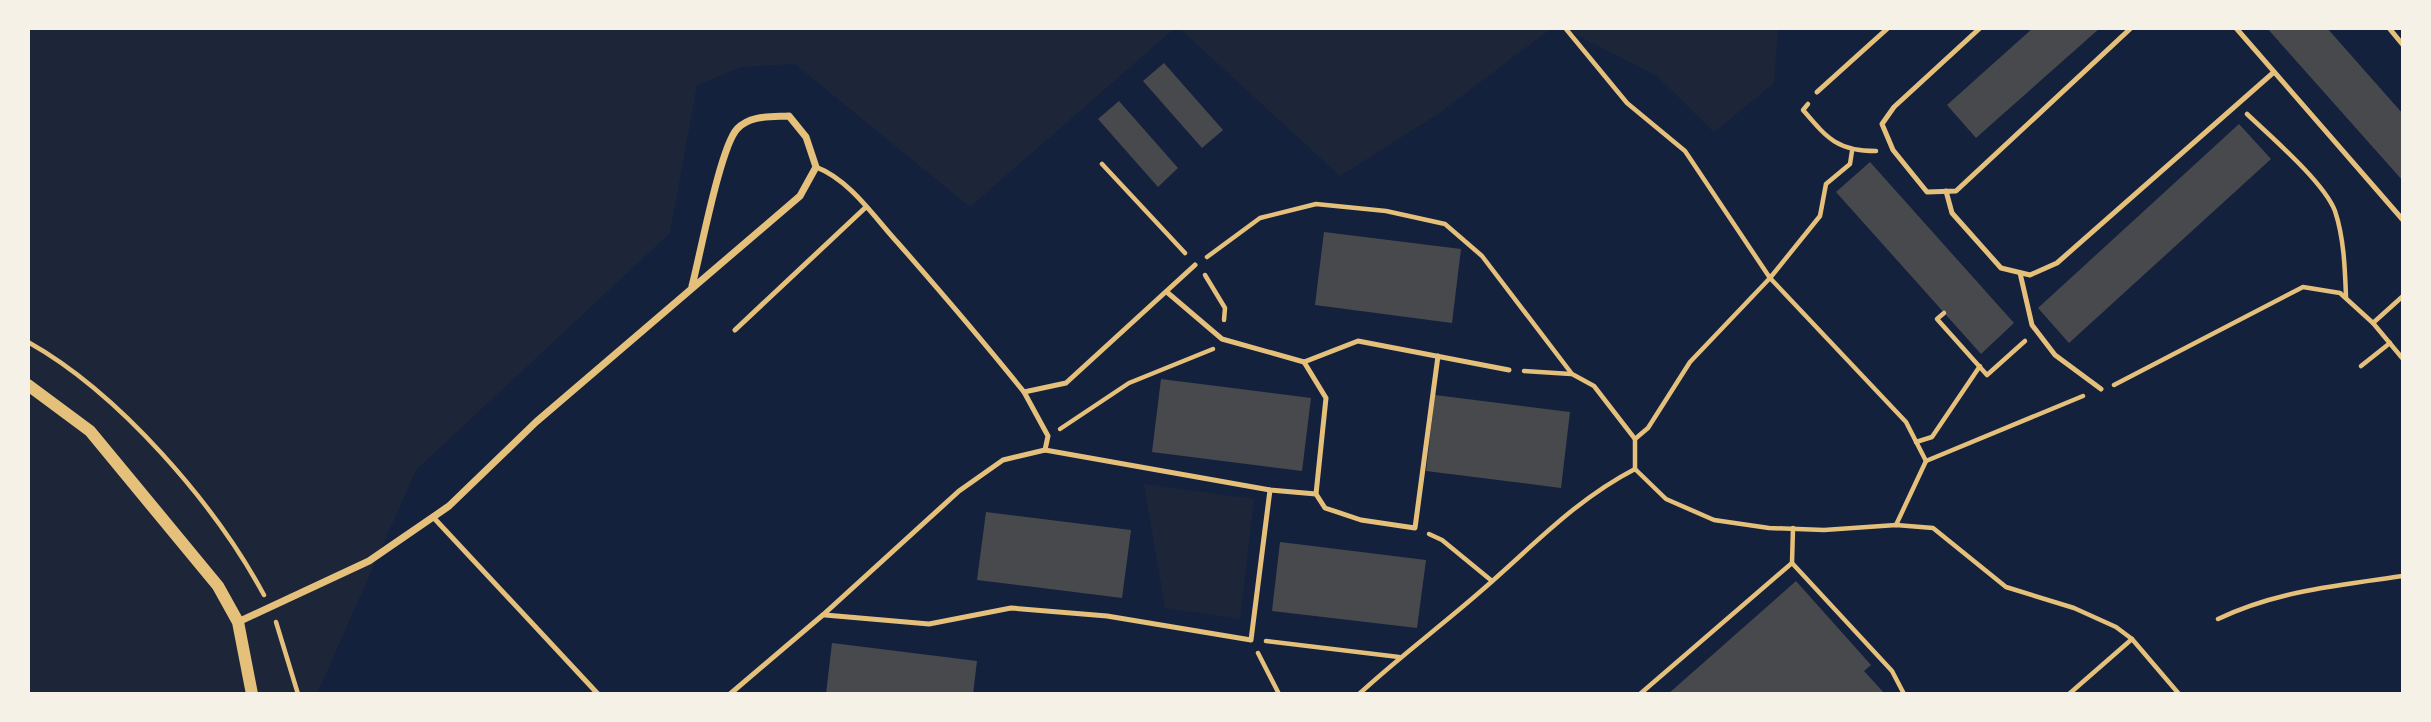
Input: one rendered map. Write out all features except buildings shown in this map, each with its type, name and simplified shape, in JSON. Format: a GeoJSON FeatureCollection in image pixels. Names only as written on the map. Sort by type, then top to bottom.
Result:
{"type":"FeatureCollection","features":[{"type":"Feature","properties":{"kind":"street"},"geometry":{"type":"LineString","coordinates":[[238,622],[272,609],[369,561],[433,517],[692,286],[800,196],[816,167],[806,137],[789,116],[759,117],[737,129],[719,169],[692,286]]}},
{"type":"Feature","properties":{"kind":"street"},"geometry":{"type":"LineString","coordinates":[[28,385],[90,430],[218,586],[238,622],[252,694]]}},
{"type":"Feature","properties":{"kind":"lane"},"geometry":{"type":"LineString","coordinates":[[1817,92],[1888,28]]}},
{"type":"Feature","properties":{"kind":"lane"},"geometry":{"type":"LineString","coordinates":[[1980,28],[1894,107],[1882,124],[1893,150],[1927,192],[1956,191],[2131,28]]}},
{"type":"Feature","properties":{"kind":"lane"},"geometry":{"type":"LineString","coordinates":[[2236,28],[2403,220]]}},
{"type":"Feature","properties":{"kind":"lane"},"geometry":{"type":"LineString","coordinates":[[2389,28],[2403,45]]}},
{"type":"Feature","properties":{"kind":"lane"},"geometry":{"type":"LineString","coordinates":[[1945,191],[1952,214],[2001,268],[2030,275],[2057,263],[2274,72]]}},
{"type":"Feature","properties":{"kind":"lane"},"geometry":{"type":"LineString","coordinates":[[816,167],[832,173],[866,207],[950,300],[1024,391],[1048,436],[1045,450]]}},
{"type":"Feature","properties":{"kind":"lane"},"geometry":{"type":"LineString","coordinates":[[736,330],[866,207]]}},
{"type":"Feature","properties":{"kind":"lane"},"geometry":{"type":"LineString","coordinates":[[1024,391],[1066,383],[1168,293],[1195,265]]}},
{"type":"Feature","properties":{"kind":"lane"},"geometry":{"type":"LineString","coordinates":[[2020,273],[2036,331],[2055,355],[2101,389]]}},
{"type":"Feature","properties":{"kind":"lane"},"geometry":{"type":"LineString","coordinates":[[1168,293],[1222,339],[1304,362],[1358,341],[1510,370]]}},
{"type":"Feature","properties":{"kind":"lane"},"geometry":{"type":"LineString","coordinates":[[1304,362],[1326,398],[1316,494],[1325,508],[1361,520],[1415,528],[1437,356]]}},
{"type":"Feature","properties":{"kind":"lane"},"geometry":{"type":"LineString","coordinates":[[730,694],[824,614],[959,491],[1003,460],[1045,450],[1270,490],[1316,494]]}},
{"type":"Feature","properties":{"kind":"lane"},"geometry":{"type":"LineString","coordinates":[[824,614],[929,624],[1011,608],[1107,616],[1251,640],[1270,490]]}},
{"type":"Feature","properties":{"kind":"lane"},"geometry":{"type":"LineString","coordinates":[[433,517],[598,694]]}},
{"type":"Feature","properties":{"kind":"path"},"geometry":{"type":"LineString","coordinates":[[1566,29],[1627,103],[1685,152],[1770,278],[1906,422],[1926,461]]}},
{"type":"Feature","properties":{"kind":"path"},"geometry":{"type":"LineString","coordinates":[[1817,92],[1803,110],[1826,138],[1852,151],[1893,150]]}},
{"type":"Feature","properties":{"kind":"path"},"geometry":{"type":"LineString","coordinates":[[2236,105],[2298,161],[2334,209],[2345,261],[2346,298]]}},
{"type":"Feature","properties":{"kind":"path"},"geometry":{"type":"LineString","coordinates":[[1635,439],[1648,428],[1690,362],[1770,278],[1820,216],[1826,184],[1850,164],[1852,151]]}},
{"type":"Feature","properties":{"kind":"path"},"geometry":{"type":"LineString","coordinates":[[1048,436],[1129,383],[1215,348],[1222,339],[1225,309],[1210,280],[1102,164]]}},
{"type":"Feature","properties":{"kind":"path"},"geometry":{"type":"LineString","coordinates":[[1195,265],[1260,218],[1316,204],[1387,211],[1445,224],[1482,256],[1572,374],[1594,386],[1635,439],[1635,469],[1666,499],[1714,520],[1793,528],[1896,524],[1933,528],[2006,587],[2074,608],[2116,627],[2132,639],[2179,694]]}},
{"type":"Feature","properties":{"kind":"path"},"geometry":{"type":"LineString","coordinates":[[1896,524],[1926,461],[2122,382],[2303,287],[2340,293],[2373,323],[2403,359]]}},
{"type":"Feature","properties":{"kind":"path"},"geometry":{"type":"LineString","coordinates":[[2373,323],[2403,296]]}},
{"type":"Feature","properties":{"kind":"path"},"geometry":{"type":"LineString","coordinates":[[1944,313],[1937,319],[1987,375],[2036,331]]}},
{"type":"Feature","properties":{"kind":"path"},"geometry":{"type":"LineString","coordinates":[[28,342],[81,379],[168,460],[247,563],[272,609],[298,694]]}},
{"type":"Feature","properties":{"kind":"path"},"geometry":{"type":"LineString","coordinates":[[2361,366],[2390,343]]}},
{"type":"Feature","properties":{"kind":"path"},"geometry":{"type":"LineString","coordinates":[[1916,442],[1932,437],[1980,366]]}},
{"type":"Feature","properties":{"kind":"path"},"geometry":{"type":"LineString","coordinates":[[1510,370],[1572,374]]}},
{"type":"Feature","properties":{"kind":"path"},"geometry":{"type":"LineString","coordinates":[[1359,694],[1492,581],[1561,517],[1609,482],[1635,469]]}},
{"type":"Feature","properties":{"kind":"path"},"geometry":{"type":"LineString","coordinates":[[1415,528],[1441,540],[1492,581]]}},
{"type":"Feature","properties":{"kind":"path"},"geometry":{"type":"LineString","coordinates":[[1793,528],[1792,563],[1892,671],[1904,694]]}},
{"type":"Feature","properties":{"kind":"path"},"geometry":{"type":"LineString","coordinates":[[1640,694],[1792,563]]}},
{"type":"Feature","properties":{"kind":"path"},"geometry":{"type":"LineString","coordinates":[[2218,618],[2246,605],[2309,590],[2403,576]]}},
{"type":"Feature","properties":{"kind":"path"},"geometry":{"type":"LineString","coordinates":[[2069,694],[2132,639]]}},
{"type":"Feature","properties":{"kind":"path"},"geometry":{"type":"LineString","coordinates":[[1251,640],[1400,657]]}},
{"type":"Feature","properties":{"kind":"path"},"geometry":{"type":"LineString","coordinates":[[1251,640],[1279,694]]}},
{"type":"Feature","properties":{"kind":"shaded area"},"geometry":{"type":"Polygon","coordinates":[[[28,28],[1175,28],[970,207],[795,64],[741,67],[697,85],[670,233],[416,470],[317,694],[28,694],[28,28]]]}},
{"type":"Feature","properties":{"kind":"shaded area"},"geometry":{"type":"Polygon","coordinates":[[[1179,28],[1552,28],[1438,114],[1340,176],[1179,28]]]}},
{"type":"Feature","properties":{"kind":"shaded area"},"geometry":{"type":"Polygon","coordinates":[[[1563,28],[1778,28],[1774,83],[1714,132],[1657,76],[1563,28]]]}},
{"type":"Feature","properties":{"kind":"shaded area"},"geometry":{"type":"Polygon","coordinates":[[[1144,484],[1254,499],[1240,619],[1165,608],[1144,484]]]}}]}
